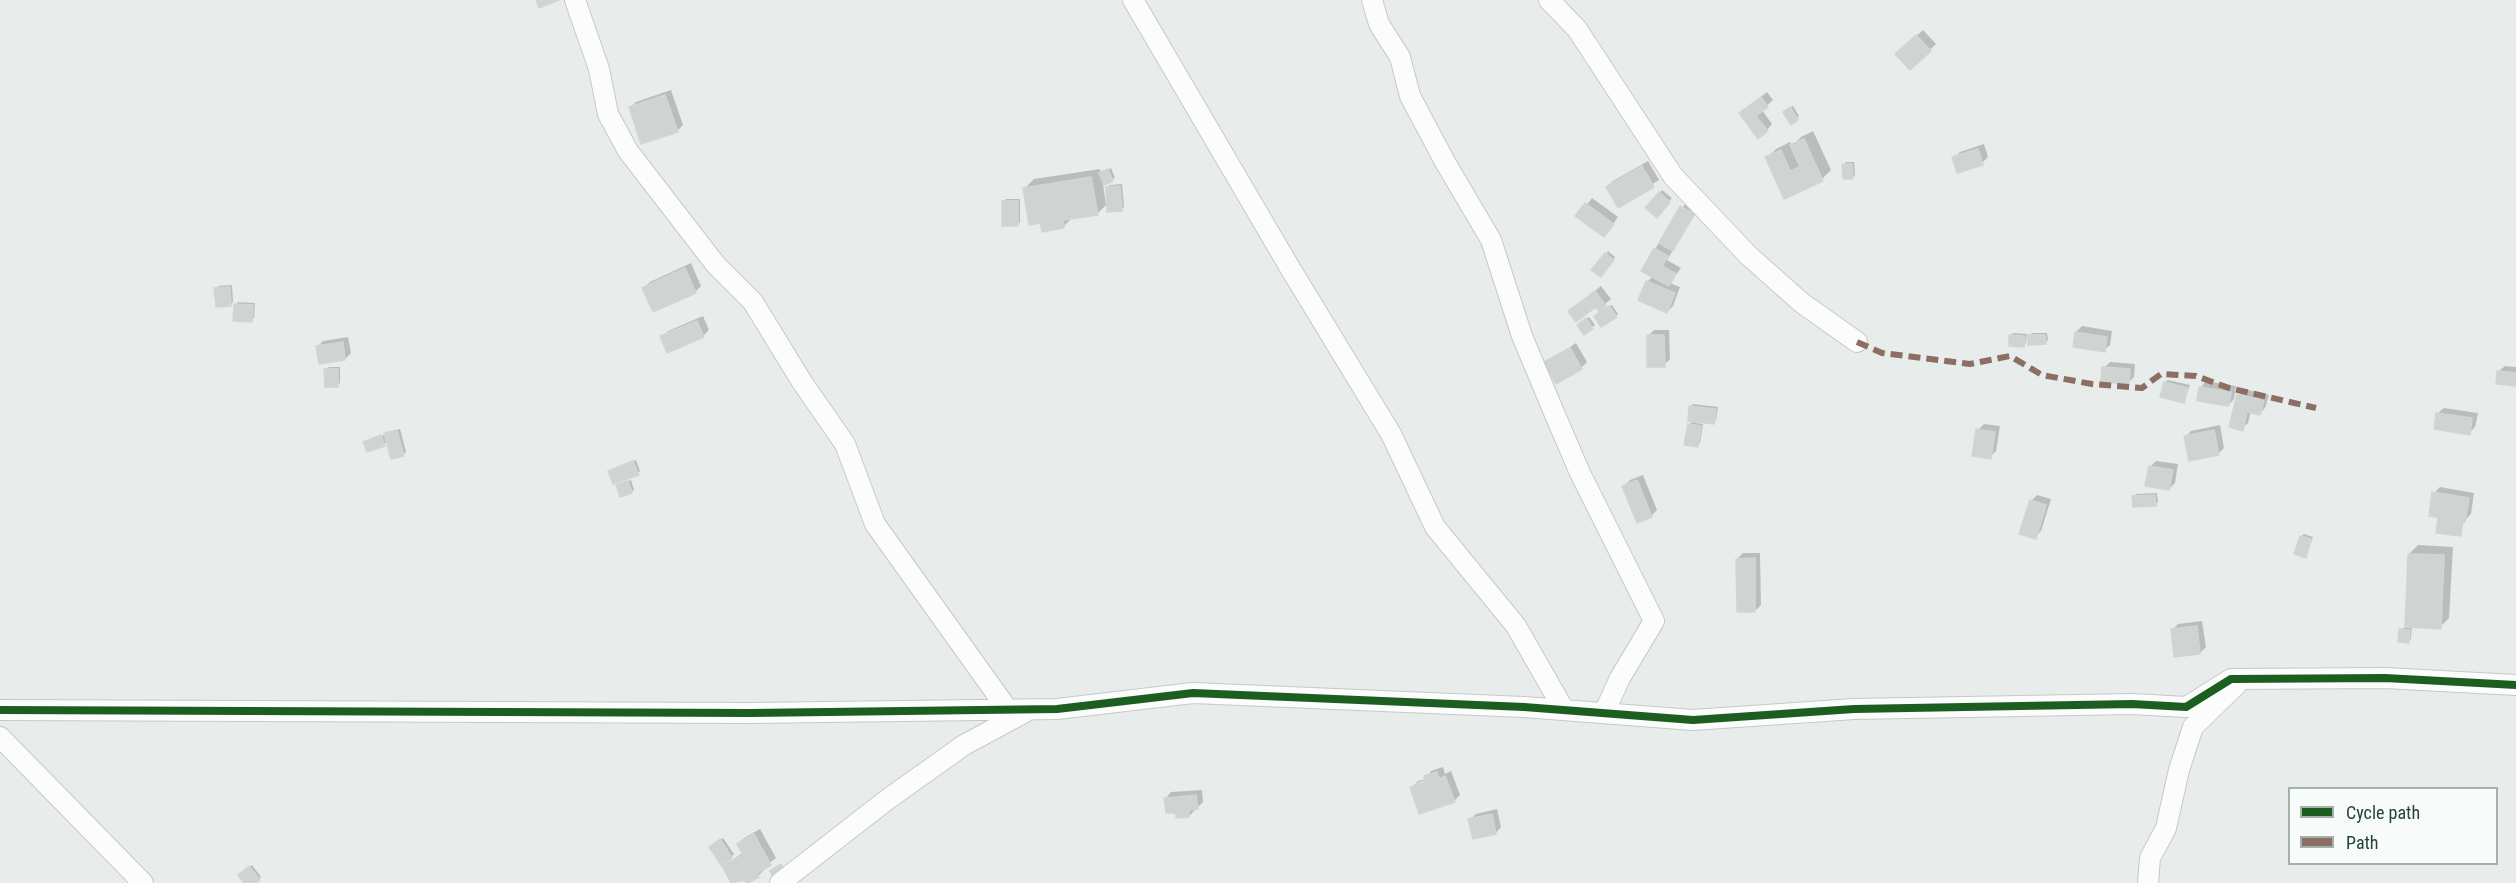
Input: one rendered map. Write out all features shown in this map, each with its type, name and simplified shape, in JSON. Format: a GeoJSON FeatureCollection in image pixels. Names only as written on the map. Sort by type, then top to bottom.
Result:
{"type":"FeatureCollection","features":[{"type":"Feature","properties":{"kind":"street"},"geometry":{"type":"LineString","coordinates":[[576,0],[599,69],[608,114],[628,150],[716,266],[753,302],[802,382],[845,444],[875,524],[1008,710]]}},
{"type":"Feature","properties":{"kind":"street"},"geometry":{"type":"LineString","coordinates":[[1133,0],[1168,63],[1391,434],[1435,527],[1516,626],[1564,710]]}},
{"type":"Feature","properties":{"kind":"street"},"geometry":{"type":"LineString","coordinates":[[1372,0],[1379,24],[1400,57],[1410,96],[1445,162],[1491,240],[1522,336],[1553,410],[1585,483],[1654,621],[1620,678],[1604,713]]}},
{"type":"Feature","properties":{"kind":"street"},"geometry":{"type":"LineString","coordinates":[[1549,0],[1577,30],[1673,176],[1749,256],[1802,303],[1857,342]]}},
{"type":"Feature","properties":{"kind":"street"},"geometry":{"type":"LineString","coordinates":[[0,710],[750,713],[1008,710],[1057,709],[1193,693],[1564,710],[1693,720],[1854,709],[2132,704],[2186,707],[2230,679],[2385,678],[2516,685]]}},
{"type":"Feature","properties":{"kind":"street"},"geometry":{"type":"LineString","coordinates":[[2148,883],[2150,858],[2166,828],[2179,770],[2193,727],[2243,679]]}},
{"type":"Feature","properties":{"kind":"street"},"geometry":{"type":"LineString","coordinates":[[780,883],[888,799],[964,745],[1031,709]]}},
{"type":"Feature","properties":{"kind":"street"},"geometry":{"type":"LineString","coordinates":[[0,737],[143,883]]}},
{"type":"Feature","properties":{"kind":"building"},"geometry":{"type":"Polygon","coordinates":[[[536,0],[559,0],[539,8],[536,0]]]}},
{"type":"Feature","properties":{"kind":"building"},"geometry":{"type":"Polygon","coordinates":[[[1916,35],[1931,51],[1910,70],[1895,54],[1916,35]]]}},
{"type":"Feature","properties":{"kind":"building"},"geometry":{"type":"Polygon","coordinates":[[[665,95],[678,132],[641,144],[629,107],[665,95]]]}},
{"type":"Feature","properties":{"kind":"building"},"geometry":{"type":"Polygon","coordinates":[[[1761,97],[1768,107],[1756,116],[1768,131],[1758,139],[1739,113],[1761,97]]]}},
{"type":"Feature","properties":{"kind":"building"},"geometry":{"type":"Polygon","coordinates":[[[1790,107],[1798,120],[1791,125],[1783,112],[1790,107]]]}},
{"type":"Feature","properties":{"kind":"building"},"geometry":{"type":"Polygon","coordinates":[[[1804,139],[1823,181],[1784,199],[1765,157],[1781,150],[1790,171],[1800,167],[1790,145],[1804,139]]]}},
{"type":"Feature","properties":{"kind":"building"},"geometry":{"type":"Polygon","coordinates":[[[1978,149],[1983,165],[1957,173],[1952,157],[1978,149]]]}},
{"type":"Feature","properties":{"kind":"building"},"geometry":{"type":"Polygon","coordinates":[[[1842,164],[1852,164],[1853,179],[1843,179],[1842,164]]]}},
{"type":"Feature","properties":{"kind":"building"},"geometry":{"type":"Polygon","coordinates":[[[1642,166],[1654,187],[1618,208],[1606,187],[1642,166]]]}},
{"type":"Feature","properties":{"kind":"building"},"geometry":{"type":"Polygon","coordinates":[[[1108,169],[1113,181],[1104,185],[1099,173],[1108,169]]]}},
{"type":"Feature","properties":{"kind":"building"},"geometry":{"type":"Polygon","coordinates":[[[1091,177],[1098,215],[1063,220],[1064,228],[1042,232],[1040,223],[1029,225],[1023,188],[1091,177]]]}},
{"type":"Feature","properties":{"kind":"building"},"geometry":{"type":"Polygon","coordinates":[[[1120,186],[1122,211],[1107,212],[1106,187],[1120,186]]]}},
{"type":"Feature","properties":{"kind":"building"},"geometry":{"type":"Polygon","coordinates":[[[1659,192],[1670,202],[1657,218],[1645,208],[1659,192]]]}},
{"type":"Feature","properties":{"kind":"building"},"geometry":{"type":"Polygon","coordinates":[[[1002,201],[1018,201],[1018,226],[1002,226],[1002,201]]]}},
{"type":"Feature","properties":{"kind":"building"},"geometry":{"type":"Polygon","coordinates":[[[1585,203],[1614,224],[1604,237],[1575,216],[1585,203]]]}},
{"type":"Feature","properties":{"kind":"building"},"geometry":{"type":"Polygon","coordinates":[[[1680,206],[1694,214],[1673,251],[1659,243],[1680,206]]]}},
{"type":"Feature","properties":{"kind":"building"},"geometry":{"type":"Polygon","coordinates":[[[1654,248],[1668,256],[1662,266],[1676,274],[1669,286],[1641,271],[1654,248]]]}},
{"type":"Feature","properties":{"kind":"building"},"geometry":{"type":"Polygon","coordinates":[[[1605,253],[1614,260],[1601,277],[1591,270],[1605,253]]]}},
{"type":"Feature","properties":{"kind":"building"},"geometry":{"type":"Polygon","coordinates":[[[685,268],[696,293],[653,312],[642,288],[685,268]]]}},
{"type":"Feature","properties":{"kind":"building"},"geometry":{"type":"Polygon","coordinates":[[[1646,281],[1675,293],[1667,313],[1638,300],[1646,281]]]}},
{"type":"Feature","properties":{"kind":"building"},"geometry":{"type":"Polygon","coordinates":[[[230,287],[231,306],[216,307],[214,288],[230,287]]]}},
{"type":"Feature","properties":{"kind":"building"},"geometry":{"type":"Polygon","coordinates":[[[1595,291],[1606,306],[1599,311],[1596,307],[1576,322],[1568,311],[1595,291]]]}},
{"type":"Feature","properties":{"kind":"building"},"geometry":{"type":"Polygon","coordinates":[[[234,304],[253,305],[252,322],[233,321],[234,304]]]}},
{"type":"Feature","properties":{"kind":"building"},"geometry":{"type":"Polygon","coordinates":[[[1609,306],[1617,317],[1601,327],[1594,316],[1609,306]]]}},
{"type":"Feature","properties":{"kind":"building"},"geometry":{"type":"Polygon","coordinates":[[[1586,318],[1593,329],[1584,335],[1577,325],[1586,318]]]}},
{"type":"Feature","properties":{"kind":"building"},"geometry":{"type":"Polygon","coordinates":[[[697,321],[704,337],[667,353],[660,336],[697,321]]]}},
{"type":"Feature","properties":{"kind":"building"},"geometry":{"type":"Polygon","coordinates":[[[2075,332],[2107,337],[2105,352],[2073,347],[2075,332]]]}},
{"type":"Feature","properties":{"kind":"building"},"geometry":{"type":"Polygon","coordinates":[[[1647,335],[1664,335],[1665,367],[1647,367],[1647,335]]]}},
{"type":"Feature","properties":{"kind":"building"},"geometry":{"type":"Polygon","coordinates":[[[2009,335],[2025,336],[2024,347],[2009,346],[2009,335]]]}},
{"type":"Feature","properties":{"kind":"building"},"geometry":{"type":"Polygon","coordinates":[[[2028,335],[2045,335],[2046,344],[2028,345],[2028,335]]]}},
{"type":"Feature","properties":{"kind":"building"},"geometry":{"type":"Polygon","coordinates":[[[343,342],[345,360],[319,364],[316,346],[343,342]]]}},
{"type":"Feature","properties":{"kind":"building"},"geometry":{"type":"Polygon","coordinates":[[[1570,348],[1582,369],[1556,384],[1544,362],[1570,348]]]}},
{"type":"Feature","properties":{"kind":"building"},"geometry":{"type":"Polygon","coordinates":[[[2102,367],[2130,369],[2129,384],[2101,382],[2102,367]]]}},
{"type":"Feature","properties":{"kind":"building"},"geometry":{"type":"Polygon","coordinates":[[[324,369],[338,369],[338,387],[325,387],[324,369]]]}},
{"type":"Feature","properties":{"kind":"building"},"geometry":{"type":"Polygon","coordinates":[[[2497,371],[2516,373],[2516,386],[2496,384],[2497,371]]]}},
{"type":"Feature","properties":{"kind":"building"},"geometry":{"type":"Polygon","coordinates":[[[2164,382],[2188,388],[2184,403],[2160,397],[2164,382]]]}},
{"type":"Feature","properties":{"kind":"building"},"geometry":{"type":"Polygon","coordinates":[[[2199,387],[2231,392],[2229,406],[2197,401],[2199,387]]]}},
{"type":"Feature","properties":{"kind":"building"},"geometry":{"type":"Polygon","coordinates":[[[2237,394],[2264,401],[2260,415],[2247,412],[2243,431],[2229,427],[2237,394]]]}},
{"type":"Feature","properties":{"kind":"building"},"geometry":{"type":"Polygon","coordinates":[[[1689,406],[1716,409],[1714,424],[1688,421],[1689,406]]]}},
{"type":"Feature","properties":{"kind":"building"},"geometry":{"type":"Polygon","coordinates":[[[2436,413],[2472,418],[2470,435],[2434,429],[2436,413]]]}},
{"type":"Feature","properties":{"kind":"building"},"geometry":{"type":"Polygon","coordinates":[[[1688,424],[1701,426],[1698,447],[1684,445],[1688,424]]]}},
{"type":"Feature","properties":{"kind":"building"},"geometry":{"type":"Polygon","coordinates":[[[1976,429],[1995,432],[1991,459],[1972,456],[1976,429]]]}},
{"type":"Feature","properties":{"kind":"building"},"geometry":{"type":"Polygon","coordinates":[[[397,430],[404,456],[391,459],[384,433],[397,430]]]}},
{"type":"Feature","properties":{"kind":"building"},"geometry":{"type":"Polygon","coordinates":[[[2214,430],[2219,455],[2189,461],[2184,436],[2214,430]]]}},
{"type":"Feature","properties":{"kind":"building"},"geometry":{"type":"Polygon","coordinates":[[[381,435],[385,446],[367,452],[363,442],[381,435]]]}},
{"type":"Feature","properties":{"kind":"building"},"geometry":{"type":"Polygon","coordinates":[[[633,461],[639,475],[613,484],[608,471],[633,461]]]}},
{"type":"Feature","properties":{"kind":"building"},"geometry":{"type":"Polygon","coordinates":[[[2149,466],[2173,470],[2169,490],[2145,486],[2149,466]]]}},
{"type":"Feature","properties":{"kind":"building"},"geometry":{"type":"Polygon","coordinates":[[[1637,480],[1652,517],[1637,523],[1622,486],[1637,480]]]}},
{"type":"Feature","properties":{"kind":"building"},"geometry":{"type":"Polygon","coordinates":[[[628,481],[632,493],[620,497],[616,485],[628,481]]]}},
{"type":"Feature","properties":{"kind":"building"},"geometry":{"type":"Polygon","coordinates":[[[2432,492],[2469,498],[2465,522],[2429,516],[2432,492]]]}},
{"type":"Feature","properties":{"kind":"building"},"geometry":{"type":"Polygon","coordinates":[[[2155,495],[2156,506],[2133,507],[2132,496],[2155,495]]]}},
{"type":"Feature","properties":{"kind":"building"},"geometry":{"type":"Polygon","coordinates":[[[2030,500],[2046,505],[2036,539],[2019,534],[2030,500]]]}},
{"type":"Feature","properties":{"kind":"building"},"geometry":{"type":"Polygon","coordinates":[[[2438,518],[2462,522],[2461,536],[2436,533],[2438,518]]]}},
{"type":"Feature","properties":{"kind":"building"},"geometry":{"type":"Polygon","coordinates":[[[2300,536],[2311,539],[2306,558],[2294,554],[2300,536]]]}},
{"type":"Feature","properties":{"kind":"building"},"geometry":{"type":"Polygon","coordinates":[[[2408,554],[2444,555],[2441,629],[2405,627],[2408,554]]]}},
{"type":"Feature","properties":{"kind":"building"},"geometry":{"type":"Polygon","coordinates":[[[1755,558],[1755,612],[1737,612],[1736,559],[1755,558]]]}},
{"type":"Feature","properties":{"kind":"building"},"geometry":{"type":"Polygon","coordinates":[[[2197,626],[2200,654],[2174,657],[2171,629],[2197,626]]]}},
{"type":"Feature","properties":{"kind":"building"},"geometry":{"type":"Polygon","coordinates":[[[2399,629],[2410,630],[2409,643],[2398,642],[2399,629]]]}},
{"type":"Feature","properties":{"kind":"building"},"geometry":{"type":"Polygon","coordinates":[[[1437,772],[1439,779],[1445,776],[1455,802],[1419,814],[1410,787],[1425,782],[1424,776],[1437,772]]]}},
{"type":"Feature","properties":{"kind":"building"},"geometry":{"type":"Polygon","coordinates":[[[1196,795],[1198,809],[1189,810],[1189,817],[1176,818],[1176,813],[1166,813],[1164,798],[1196,795]]]}},
{"type":"Feature","properties":{"kind":"building"},"geometry":{"type":"Polygon","coordinates":[[[1492,814],[1496,834],[1473,839],[1468,819],[1492,814]]]}},
{"type":"Feature","properties":{"kind":"building"},"geometry":{"type":"Polygon","coordinates":[[[754,834],[771,865],[757,873],[759,877],[748,883],[743,880],[731,883],[722,866],[743,855],[737,844],[754,834]]]}},
{"type":"Feature","properties":{"kind":"building"},"geometry":{"type":"Polygon","coordinates":[[[720,839],[732,858],[721,865],[709,847],[720,839]]]}},
{"type":"Feature","properties":{"kind":"building"},"geometry":{"type":"Polygon","coordinates":[[[781,864],[786,873],[775,880],[770,871],[781,864]]]}},
{"type":"Feature","properties":{"kind":"building"},"geometry":{"type":"Polygon","coordinates":[[[249,866],[260,880],[257,883],[244,883],[238,875],[249,866]]]}},
{"type":"Feature","properties":{"kind":"marked path"},"geometry":{"type":"LineString","coordinates":[[1857,342],[1882,353],[1970,364],[2010,356],[2042,375],[2092,384],[2142,388],[2161,374],[2196,376],[2229,388],[2316,408]]}},
{"type":"Feature","properties":{"kind":"cycle path"},"geometry":{"type":"LineString","coordinates":[[0,710],[750,713],[1057,709],[1193,693],[1524,707],[1693,720],[1854,709],[2132,704],[2186,707],[2231,679],[2385,678],[2516,685]]}}]}
